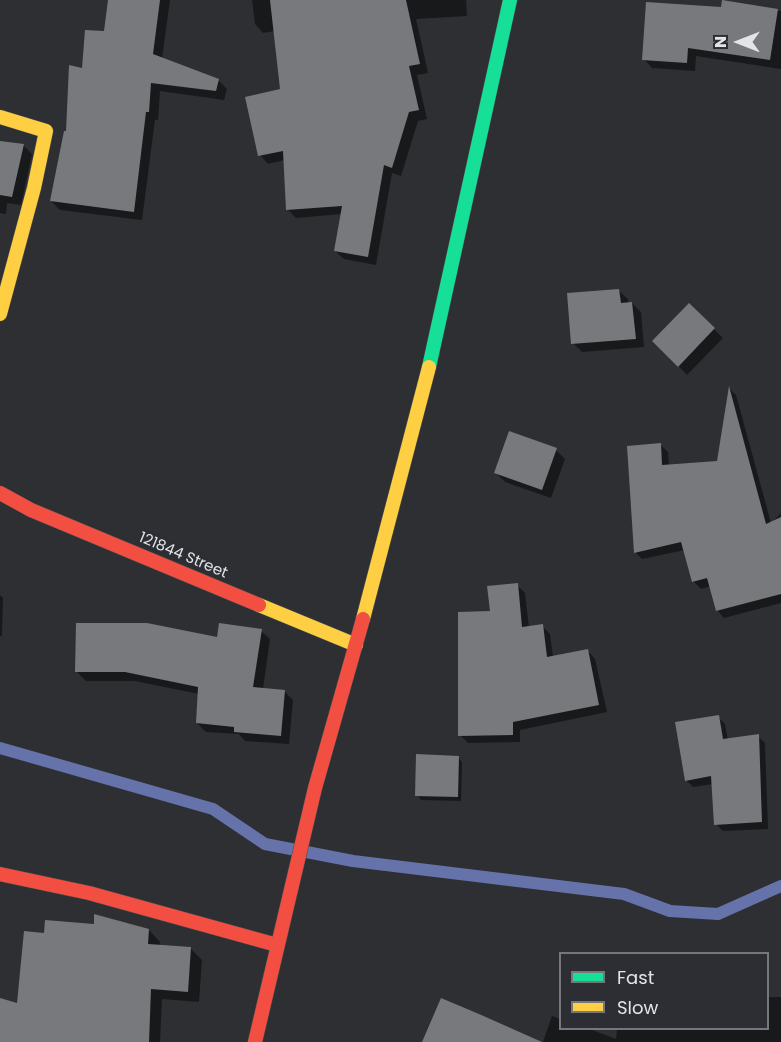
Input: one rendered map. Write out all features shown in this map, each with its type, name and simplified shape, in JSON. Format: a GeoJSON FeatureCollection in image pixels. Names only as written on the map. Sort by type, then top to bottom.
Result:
{"type":"FeatureCollection","features":[{"type":"Feature","properties":{"kind":"street"},"geometry":{"type":"LineString","coordinates":[[255,1042],[315,789],[356,645],[430,363],[510,0]]}},
{"type":"Feature","properties":{"kind":"street"},"geometry":{"type":"LineString","coordinates":[[0,117],[46,131],[26,221],[0,314]]}},
{"type":"Feature","properties":{"kind":"street","name":"121844 Street"},"geometry":{"type":"LineString","coordinates":[[0,493],[31,510],[356,645]]}},
{"type":"Feature","properties":{"kind":"street"},"geometry":{"type":"LineString","coordinates":[[0,874],[89,893],[277,945]]}},
{"type":"Feature","properties":{"kind":"building"},"geometry":{"type":"Polygon","coordinates":[[[108,0],[160,0],[153,54],[219,79],[216,91],[151,83],[149,112],[146,112],[134,212],[50,201],[64,131],[66,131],[69,65],[82,68],[85,30],[104,31],[108,0]]]}},
{"type":"Feature","properties":{"kind":"building"},"geometry":{"type":"Polygon","coordinates":[[[270,0],[406,0],[420,64],[409,66],[419,110],[409,112],[392,168],[384,165],[368,257],[334,251],[342,206],[286,210],[283,151],[258,156],[245,97],[280,89],[270,0]]]}},
{"type":"Feature","properties":{"kind":"building"},"geometry":{"type":"Polygon","coordinates":[[[722,0],[778,9],[770,60],[688,48],[687,63],[642,60],[646,2],[721,7],[722,0]]]}},
{"type":"Feature","properties":{"kind":"building"},"geometry":{"type":"Polygon","coordinates":[[[0,141],[24,144],[12,197],[0,195],[0,141]]]}},
{"type":"Feature","properties":{"kind":"building"},"geometry":{"type":"Polygon","coordinates":[[[619,289],[621,303],[632,302],[636,339],[571,344],[567,293],[619,289]]]}},
{"type":"Feature","properties":{"kind":"building"},"geometry":{"type":"Polygon","coordinates":[[[689,303],[715,328],[678,367],[652,341],[689,303]]]}},
{"type":"Feature","properties":{"kind":"building"},"geometry":{"type":"Polygon","coordinates":[[[729,386],[766,524],[781,517],[781,594],[716,611],[707,578],[692,582],[681,542],[634,553],[627,446],[661,443],[662,465],[717,461],[729,386]]]}},
{"type":"Feature","properties":{"kind":"building"},"geometry":{"type":"Polygon","coordinates":[[[509,431],[557,448],[542,490],[494,473],[509,431]]]}},
{"type":"Feature","properties":{"kind":"building"},"geometry":{"type":"Polygon","coordinates":[[[518,583],[522,627],[543,624],[547,657],[588,649],[599,705],[513,722],[513,735],[458,736],[458,612],[490,611],[487,586],[518,583]]]}},
{"type":"Feature","properties":{"kind":"building"},"geometry":{"type":"Polygon","coordinates":[[[76,623],[147,623],[217,637],[219,623],[262,629],[253,687],[285,690],[281,736],[234,732],[234,727],[196,723],[198,687],[125,672],[75,672],[76,623]]]}},
{"type":"Feature","properties":{"kind":"building"},"geometry":{"type":"Polygon","coordinates":[[[719,715],[723,739],[759,734],[762,822],[714,825],[711,776],[685,781],[675,722],[719,715]]]}},
{"type":"Feature","properties":{"kind":"building"},"geometry":{"type":"Polygon","coordinates":[[[416,754],[459,756],[458,797],[415,796],[416,754]]]}},
{"type":"Feature","properties":{"kind":"building"},"geometry":{"type":"Polygon","coordinates":[[[94,914],[149,929],[148,944],[191,947],[188,992],[151,989],[149,1042],[0,1042],[0,998],[17,1003],[24,931],[44,933],[45,920],[94,924],[94,914]]]}},
{"type":"Feature","properties":{"kind":"building"},"geometry":{"type":"Polygon","coordinates":[[[441,998],[479,1014],[542,1042],[422,1042],[441,998]]]}},
{"type":"Feature","properties":{"kind":"waterway"},"geometry":{"type":"LineString","coordinates":[[0,748],[213,809],[265,844],[353,861],[624,894],[670,911],[718,914],[781,886]]}},
{"type":"Feature","properties":{"kind":"traffic: fast"},"geometry":{"type":"LineString","coordinates":[[429,367],[510,0]]}},
{"type":"Feature","properties":{"kind":"traffic: slow"},"geometry":{"type":"LineString","coordinates":[[0,117],[46,131],[34,188],[0,314]]}},
{"type":"Feature","properties":{"kind":"traffic: slow"},"geometry":{"type":"LineString","coordinates":[[363,619],[429,367]]}},
{"type":"Feature","properties":{"kind":"traffic: slow"},"geometry":{"type":"LineString","coordinates":[[259,605],[356,645]]}},
{"type":"Feature","properties":{"kind":"traffic: jam"},"geometry":{"type":"LineString","coordinates":[[0,493],[31,510],[259,605]]}},
{"type":"Feature","properties":{"kind":"traffic: jam"},"geometry":{"type":"LineString","coordinates":[[255,1042],[315,788],[363,619]]}},
{"type":"Feature","properties":{"kind":"traffic: jam"},"geometry":{"type":"LineString","coordinates":[[0,874],[89,893],[277,945]]}}]}
